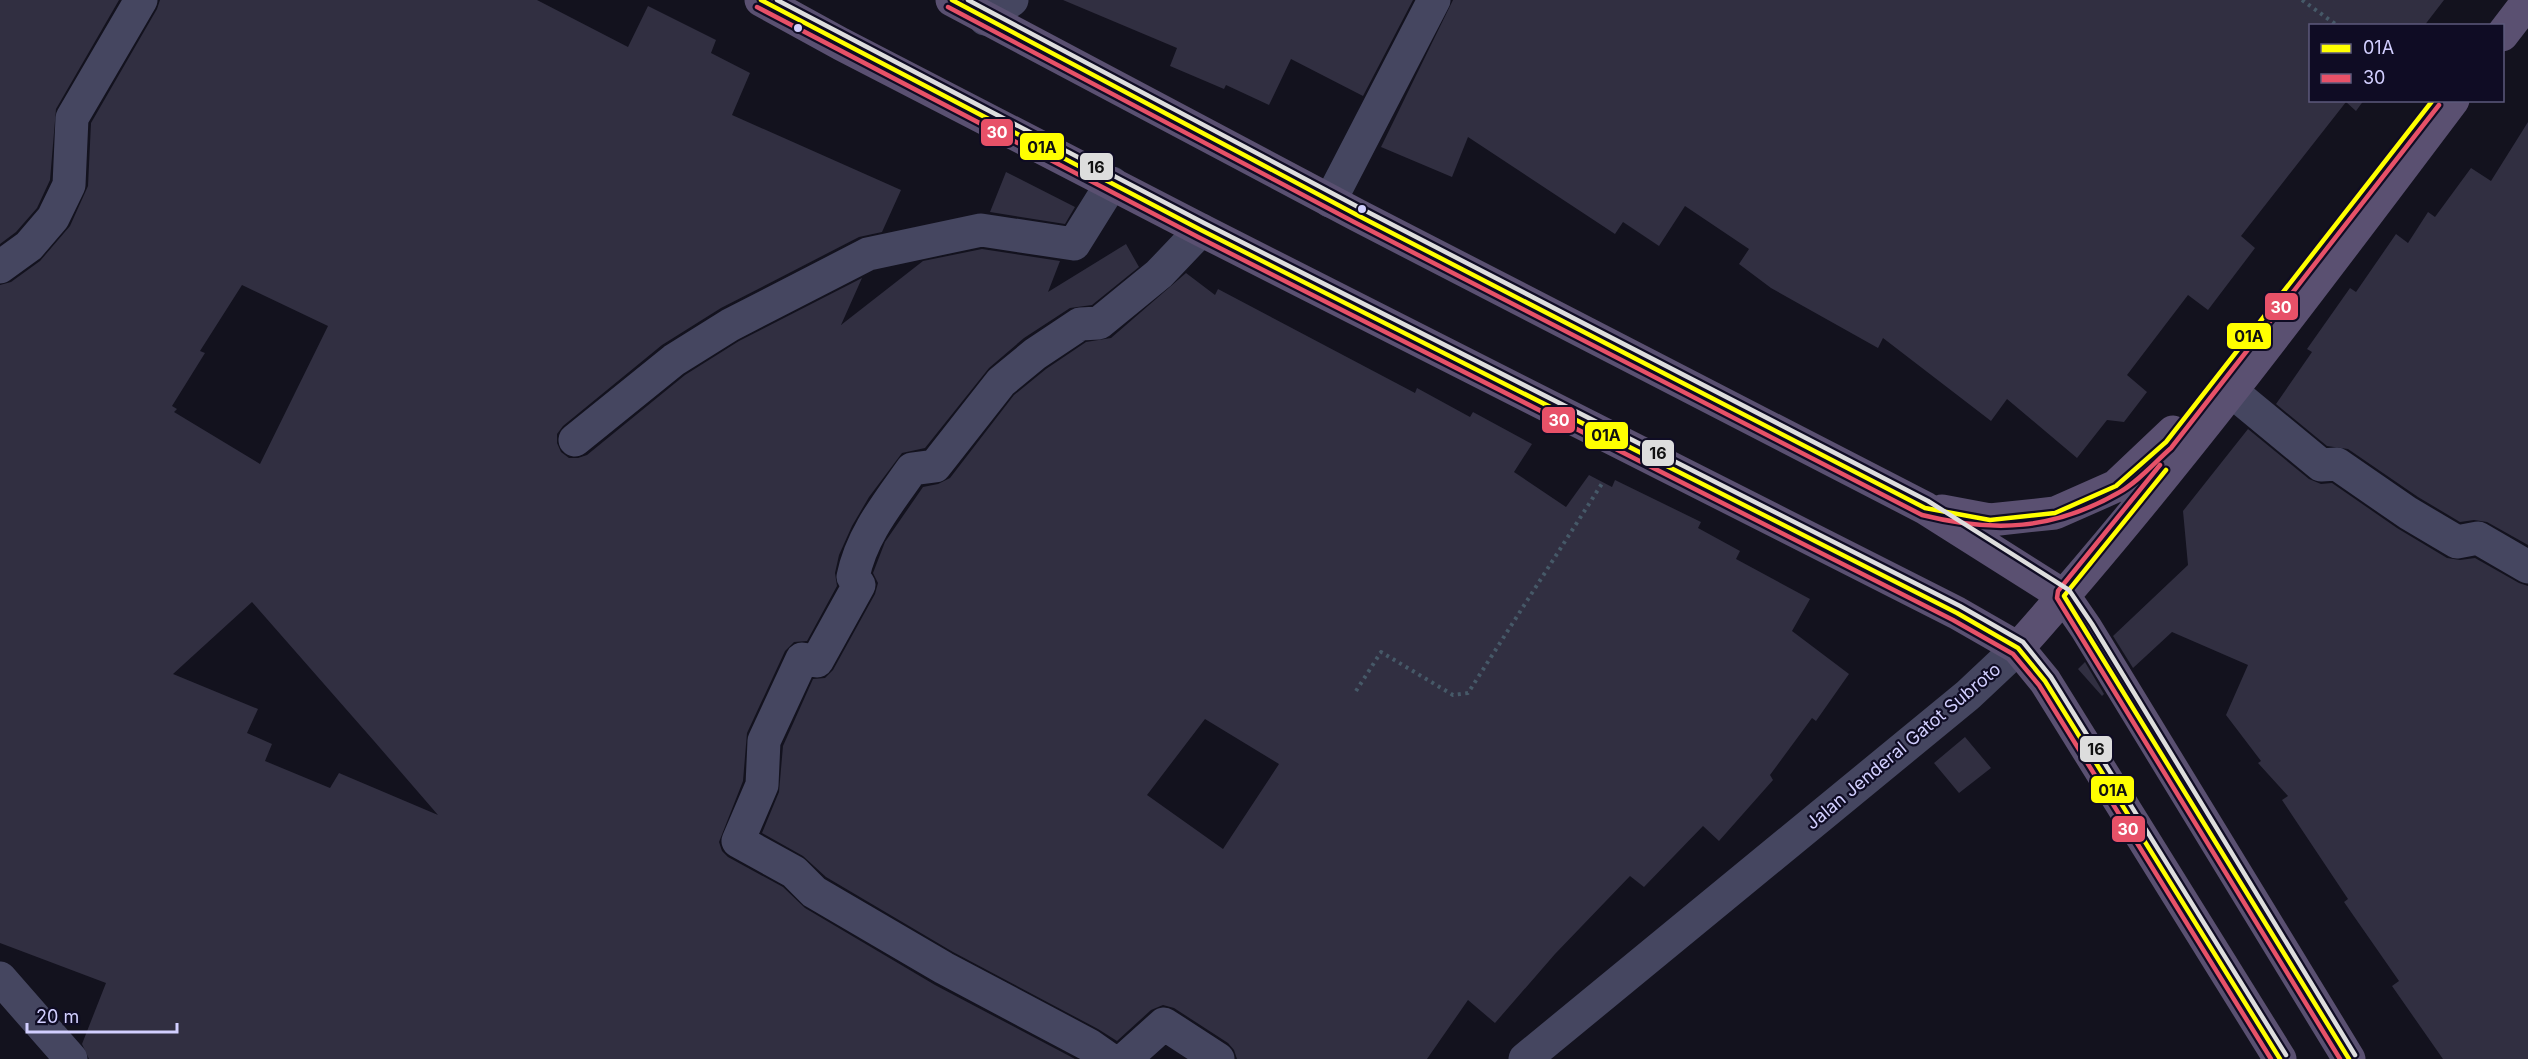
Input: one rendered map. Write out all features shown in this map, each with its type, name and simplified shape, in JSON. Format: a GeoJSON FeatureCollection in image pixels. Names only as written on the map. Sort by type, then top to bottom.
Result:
{"type":"FeatureCollection","features":[{"type":"Feature","properties":{"kind":"main road"},"geometry":{"type":"LineString","coordinates":[[761,0],[841,44],[1201,230],[1625,447],[1957,613],[2018,648],[2045,681],[2280,1059]]}},
{"type":"Feature","properties":{"kind":"main road"},"geometry":{"type":"LineString","coordinates":[[952,0],[1330,201],[1925,508],[2064,596],[2086,628],[2349,1059]]}},
{"type":"Feature","properties":{"kind":"main road"},"geometry":{"type":"LineString","coordinates":[[2492,24],[2510,0]]}},
{"type":"Feature","properties":{"kind":"main road"},"geometry":{"type":"LineString","coordinates":[[2504,32],[2528,1]]}},
{"type":"Feature","properties":{"kind":"main road"},"geometry":{"type":"LineString","coordinates":[[1925,508],[1990,520],[2055,513],[2116,486],[2166,442],[2431,102]]}},
{"type":"Feature","properties":{"kind":"main road","name":"Jalan Jenderal Gatot Subroto"},"geometry":{"type":"LineString","coordinates":[[2018,648],[2064,596],[2230,390],[2451,102]]}},
{"type":"Feature","properties":{"kind":"street"},"geometry":{"type":"LineString","coordinates":[[0,267],[29,246],[53,218],[69,185],[72,118],[141,0]]}},
{"type":"Feature","properties":{"kind":"street"},"geometry":{"type":"LineString","coordinates":[[985,19],[1012,0]]}},
{"type":"Feature","properties":{"kind":"street"},"geometry":{"type":"LineString","coordinates":[[1330,201],[1434,0]]}},
{"type":"Feature","properties":{"kind":"street"},"geometry":{"type":"LineString","coordinates":[[575,440],[674,360],[730,325],[868,254],[981,230],[1074,244],[1112,183]]}},
{"type":"Feature","properties":{"kind":"street"},"geometry":{"type":"LineString","coordinates":[[1109,1059],[1089,1045],[944,968],[824,898],[794,872],[738,841],[762,785],[764,741],[802,659],[817,661],[859,585],[853,577],[861,550],[876,520],[912,469],[935,466],[1001,382],[1035,354],[1080,324],[1099,323],[1159,274],[1201,230]]}},
{"type":"Feature","properties":{"kind":"street"},"geometry":{"type":"LineString","coordinates":[[2230,390],[2321,465],[2337,464],[2408,513],[2457,542],[2478,538],[2528,567]]}},
{"type":"Feature","properties":{"kind":"street","name":"Jalan Jenderal Gatot Subroto"},"geometry":{"type":"LineString","coordinates":[[1525,1059],[1913,740],[2018,648]]}},
{"type":"Feature","properties":{"kind":"street"},"geometry":{"type":"LineString","coordinates":[[0,978],[71,1059]]}},
{"type":"Feature","properties":{"kind":"street"},"geometry":{"type":"LineString","coordinates":[[1125,1059],[1164,1024],[1218,1059]]}},
{"type":"Feature","properties":{"kind":"path"},"geometry":{"type":"LineString","coordinates":[[2302,0],[2335,24]]}},
{"type":"Feature","properties":{"kind":"path"},"geometry":{"type":"LineString","coordinates":[[1356,691],[1381,652],[1453,695],[1468,693],[1625,447]]}},
{"type":"Feature","properties":{"kind":"building"},"geometry":{"type":"Polygon","coordinates":[[[0,0],[119,0],[56,109],[50,180],[37,208],[16,232],[0,244],[0,0]]]}},
{"type":"Feature","properties":{"kind":"building"},"geometry":{"type":"Polygon","coordinates":[[[160,0],[537,0],[628,47],[648,6],[716,40],[711,53],[750,73],[732,115],[901,190],[882,232],[859,237],[721,308],[662,345],[563,426],[557,434],[557,443],[561,452],[569,458],[587,455],[685,375],[739,341],[862,278],[841,325],[923,261],[982,249],[1060,261],[1048,292],[1126,244],[1139,267],[1092,305],[1070,308],[1024,338],[989,368],[925,448],[902,453],[869,497],[839,555],[835,573],[837,586],[807,641],[794,642],[785,651],[747,733],[743,781],[719,842],[722,851],[728,857],[783,887],[805,908],[935,985],[1075,1059],[89,1059],[82,1044],[106,983],[0,943],[0,285],[11,282],[40,261],[70,226],[88,186],[91,123],[160,0]],[[242,285],[200,351],[205,353],[172,406],[177,409],[174,412],[260,464],[328,326],[242,285]],[[252,602],[173,674],[258,709],[247,733],[272,744],[265,761],[330,788],[339,773],[438,815],[374,741],[252,602]]]}},
{"type":"Feature","properties":{"kind":"building"},"geometry":{"type":"Polygon","coordinates":[[[1063,0],[1413,0],[1363,96],[1291,59],[1269,105],[1226,85],[1224,89],[1170,66],[1177,48],[1063,0]]]}},
{"type":"Feature","properties":{"kind":"building"},"geometry":{"type":"Polygon","coordinates":[[[1453,0],[2444,0],[2426,24],[2309,24],[2309,102],[2346,102],[2241,236],[2255,248],[2208,310],[2188,295],[2127,375],[2147,392],[2124,422],[2107,420],[2077,458],[2007,399],[1991,421],[1883,338],[1878,348],[1771,288],[1739,264],[1749,249],[1685,206],[1659,246],[1623,222],[1615,234],[1468,137],[1452,177],[1381,147],[1453,0]]]}},
{"type":"Feature","properties":{"kind":"building"},"geometry":{"type":"Polygon","coordinates":[[[2346,102],[2363,102],[2356,111],[2346,102]]]}},
{"type":"Feature","properties":{"kind":"building"},"geometry":{"type":"Polygon","coordinates":[[[2528,122],[2528,545],[2487,522],[2474,520],[2460,522],[2418,497],[2348,449],[2327,446],[2276,404],[2312,352],[2307,349],[2350,288],[2356,292],[2396,234],[2408,243],[2428,212],[2435,217],[2471,168],[2491,181],[2528,122]]]}},
{"type":"Feature","properties":{"kind":"building"},"geometry":{"type":"Polygon","coordinates":[[[1006,172],[1075,207],[1065,224],[990,212],[1006,172]]]}},
{"type":"Feature","properties":{"kind":"building"},"geometry":{"type":"Polygon","coordinates":[[[1186,273],[1215,295],[1218,289],[1415,393],[1417,388],[1470,417],[1473,412],[1532,444],[1514,472],[1566,507],[1589,475],[1612,487],[1615,480],[1701,522],[1698,528],[1740,551],[1736,559],[1810,599],[1792,631],[1849,674],[1816,721],[1812,718],[1770,775],[1773,780],[1719,841],[1703,826],[1644,887],[1630,876],[1555,954],[1495,1023],[1468,1000],[1427,1059],[1237,1059],[1228,1043],[1174,1008],[1163,1005],[1151,1010],[1117,1041],[953,952],[826,877],[803,856],[762,833],[779,792],[783,746],[813,679],[825,678],[833,670],[875,594],[878,583],[873,573],[885,542],[923,487],[938,484],[950,478],[1014,395],[1046,369],[1086,342],[1111,338],[1186,273]],[[1205,719],[1147,795],[1223,849],[1279,764],[1205,719]]]}},
{"type":"Feature","properties":{"kind":"building"},"geometry":{"type":"Polygon","coordinates":[[[2248,429],[2309,479],[2321,484],[2332,483],[2397,528],[2447,558],[2460,560],[2475,558],[2528,586],[2528,1059],[2443,1059],[2392,986],[2399,981],[2344,902],[2348,899],[2282,800],[2288,796],[2258,763],[2261,761],[2226,715],[2248,665],[2172,632],[2133,668],[2113,636],[2188,565],[2183,511],[2248,429]]]}},
{"type":"Feature","properties":{"kind":"building"},"geometry":{"type":"Polygon","coordinates":[[[2085,662],[2104,694],[2102,696],[2078,669],[2085,662]]]}},
{"type":"Feature","properties":{"kind":"building"},"geometry":{"type":"Polygon","coordinates":[[[1965,737],[1991,768],[1959,793],[1934,763],[1965,737]]]}},
{"type":"Feature","properties":{"kind":"transit line","name":"01A"},"geometry":{"type":"LineString","coordinates":[[761,0],[1201,230],[1957,613],[2018,648],[2045,681],[2280,1059]]}},
{"type":"Feature","properties":{"kind":"transit line","name":"16"},"geometry":{"type":"LineString","coordinates":[[777,0],[1204,223],[1960,606],[2023,642],[2051,677],[2286,1055]]}},
{"type":"Feature","properties":{"kind":"transit line","name":"01A"},"geometry":{"type":"LineString","coordinates":[[952,0],[1357,215],[1925,508],[1990,520],[2055,513],[2116,486],[2166,442],[2431,102]]}},
{"type":"Feature","properties":{"kind":"transit line","name":"16"},"geometry":{"type":"LineString","coordinates":[[968,0],[1360,208],[1928,501],[2069,590],[2355,1055]]}},
{"type":"Feature","properties":{"kind":"transit line","name":"30"},"geometry":{"type":"LineString","coordinates":[[757,7],[1198,237],[1953,620],[2013,654],[2039,685],[2271,1059]]}},
{"type":"Feature","properties":{"kind":"transit line","name":"30"},"geometry":{"type":"LineString","coordinates":[[948,7],[1354,222],[1922,515],[1948,521],[1999,526],[2023,525],[2070,515],[2118,493],[2146,472],[2171,448],[2439,105]]}},
{"type":"Feature","properties":{"kind":"transit line","name":"30"},"geometry":{"type":"LineString","coordinates":[[2160,465],[2058,591],[2057,598],[2340,1059]]}},
{"type":"Feature","properties":{"kind":"transit line","name":"01A"},"geometry":{"type":"LineString","coordinates":[[2166,470],[2064,596],[2349,1059]]}}]}
